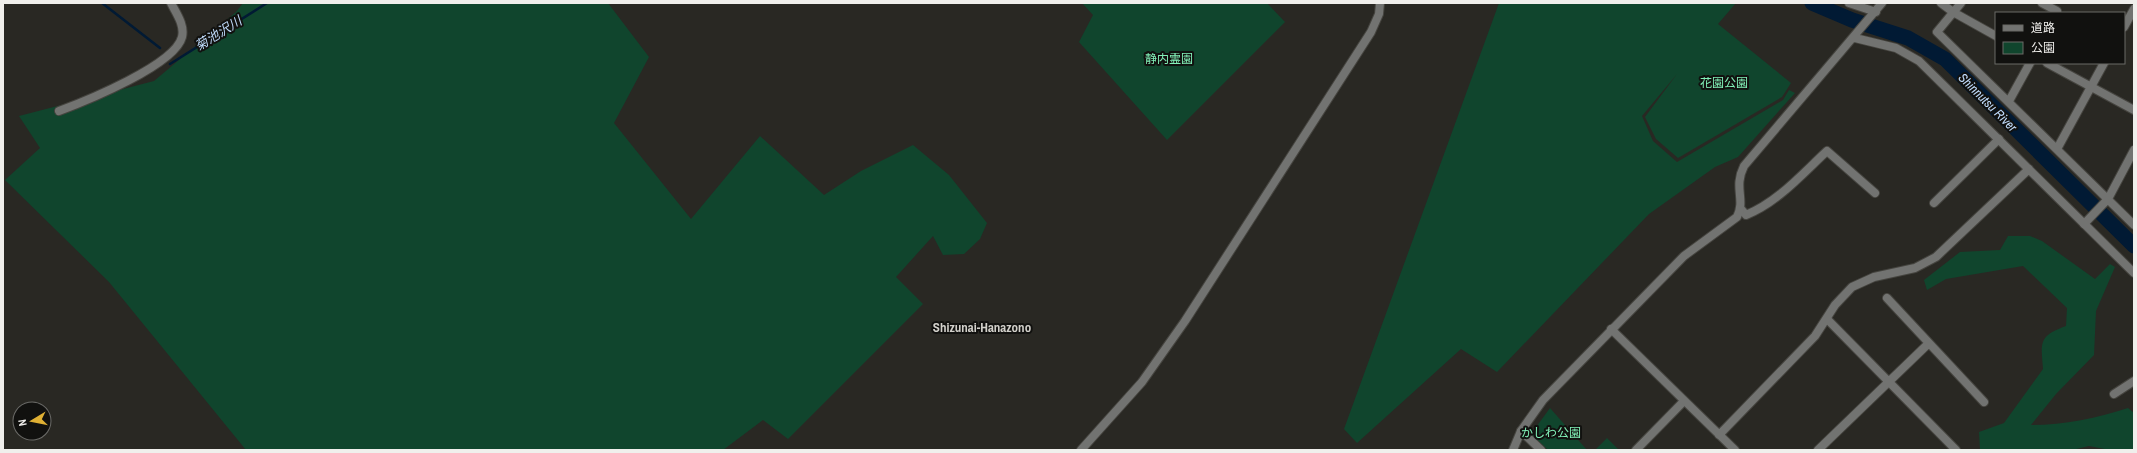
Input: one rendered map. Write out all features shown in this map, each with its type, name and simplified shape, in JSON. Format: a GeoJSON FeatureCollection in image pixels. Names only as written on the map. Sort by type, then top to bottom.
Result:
{"type":"FeatureCollection","features":[{"type":"Feature","properties":{"kind":"street"},"geometry":{"type":"LineString","coordinates":[[58,111],[94,98],[142,73],[168,56],[179,45],[183,26],[170,3]]}},
{"type":"Feature","properties":{"kind":"street"},"geometry":{"type":"LineString","coordinates":[[1081,450],[1142,382],[1185,321],[1371,32],[1379,14],[1380,3]]}},
{"type":"Feature","properties":{"kind":"street"},"geometry":{"type":"LineString","coordinates":[[1849,3],[1874,14]]}},
{"type":"Feature","properties":{"kind":"street"},"geometry":{"type":"LineString","coordinates":[[1513,450],[1521,431],[1542,400],[1684,256],[1737,217],[1741,209],[1738,183],[1744,166],[1855,38],[1882,3]]}},
{"type":"Feature","properties":{"kind":"street"},"geometry":{"type":"LineString","coordinates":[[1941,3],[1953,12],[1995,35]]}},
{"type":"Feature","properties":{"kind":"street"},"geometry":{"type":"LineString","coordinates":[[1961,3],[1937,32],[2057,149],[2106,202],[2134,225]]}},
{"type":"Feature","properties":{"kind":"street"},"geometry":{"type":"LineString","coordinates":[[2042,3],[2057,12],[2062,3]]}},
{"type":"Feature","properties":{"kind":"street"},"geometry":{"type":"LineString","coordinates":[[2125,25],[2134,9]]}},
{"type":"Feature","properties":{"kind":"street"},"geometry":{"type":"LineString","coordinates":[[1855,38],[1896,48],[1913,57],[1934,75],[2134,273]]}},
{"type":"Feature","properties":{"kind":"street"},"geometry":{"type":"LineString","coordinates":[[2009,101],[2029,64]]}},
{"type":"Feature","properties":{"kind":"street"},"geometry":{"type":"LineString","coordinates":[[2048,64],[2134,110]]}},
{"type":"Feature","properties":{"kind":"street"},"geometry":{"type":"LineString","coordinates":[[2057,149],[2103,64]]}},
{"type":"Feature","properties":{"kind":"street"},"geometry":{"type":"LineString","coordinates":[[1934,203],[1999,139]]}},
{"type":"Feature","properties":{"kind":"street"},"geometry":{"type":"LineString","coordinates":[[2084,224],[2106,202],[2134,150]]}},
{"type":"Feature","properties":{"kind":"street"},"geometry":{"type":"LineString","coordinates":[[1741,209],[1746,215],[1761,209],[1793,183],[1827,151],[1875,193]]}},
{"type":"Feature","properties":{"kind":"street"},"geometry":{"type":"LineString","coordinates":[[1719,434],[1815,336],[1828,319],[1835,304],[1852,287],[1874,277],[1915,268],[1936,256],[2029,169]]}},
{"type":"Feature","properties":{"kind":"street"},"geometry":{"type":"LineString","coordinates":[[1887,298],[1984,402]]}},
{"type":"Feature","properties":{"kind":"street"},"geometry":{"type":"LineString","coordinates":[[1828,319],[1956,450]]}},
{"type":"Feature","properties":{"kind":"street"},"geometry":{"type":"LineString","coordinates":[[1611,329],[1735,450]]}},
{"type":"Feature","properties":{"kind":"street"},"geometry":{"type":"LineString","coordinates":[[1818,450],[1929,343]]}},
{"type":"Feature","properties":{"kind":"street"},"geometry":{"type":"LineString","coordinates":[[2114,394],[2134,381]]}},
{"type":"Feature","properties":{"kind":"street"},"geometry":{"type":"LineString","coordinates":[[1636,450],[1684,401]]}},
{"type":"Feature","properties":{"kind":"street"},"geometry":{"type":"LineString","coordinates":[[1521,431],[1541,450]]}},
{"type":"Feature","properties":{"kind":"green space"},"geometry":{"type":"Polygon","coordinates":[[[243,3],[608,3],[649,57],[614,123],[691,219],[760,136],[824,195],[861,171],[913,145],[949,175],[987,223],[980,239],[964,254],[943,255],[933,236],[896,277],[923,304],[788,439],[763,420],[723,450],[246,450],[109,282],[5,180],[40,148],[19,116],[154,81],[236,12],[243,3]]]}},
{"type":"Feature","properties":{"kind":"green space","name":"静内霊園"},"geometry":{"type":"Polygon","coordinates":[[[1082,3],[1267,3],[1285,22],[1167,140],[1079,42],[1093,15],[1082,3]]]}},
{"type":"Feature","properties":{"kind":"green space","name":"花園公園"},"geometry":{"type":"Polygon","coordinates":[[[1499,3],[1736,3],[1718,24],[1791,83],[1782,97],[1678,158],[1656,139],[1645,117],[1677,74],[1642,116],[1653,141],[1677,162],[1783,100],[1789,90],[1795,93],[1738,157],[1715,167],[1649,214],[1497,372],[1461,349],[1357,443],[1344,429],[1499,3]]]}},
{"type":"Feature","properties":{"kind":"green space"},"geometry":{"type":"Polygon","coordinates":[[[2008,236],[2030,236],[2042,241],[2095,279],[2110,264],[2115,267],[2096,311],[2094,355],[2056,394],[2031,425],[2055,424],[2080,420],[2105,415],[2128,408],[2134,413],[2134,450],[2110,450],[2089,446],[2072,450],[1980,450],[1979,432],[2004,423],[2043,369],[2043,342],[2050,333],[2066,326],[2067,308],[2023,266],[1946,279],[1927,290],[1924,280],[1960,252],[2000,250],[2008,236]]]}},
{"type":"Feature","properties":{"kind":"green space","name":"かしわ公園"},"geometry":{"type":"Polygon","coordinates":[[[1550,408],[1587,450],[1548,450],[1531,434],[1550,408]]]}},
{"type":"Feature","properties":{"kind":"green space"},"geometry":{"type":"Polygon","coordinates":[[[1607,438],[1619,450],[1587,450],[1596,449],[1607,438]]]}},
{"type":"Feature","properties":{"kind":"waterway","name":"菊池沢川"},"geometry":{"type":"LineString","coordinates":[[102,3],[160,48]]}},
{"type":"Feature","properties":{"kind":"waterway","name":"菊池沢川"},"geometry":{"type":"LineString","coordinates":[[170,64],[267,3]]}},
{"type":"Feature","properties":{"kind":"waterway","name":"Shinnutsu River"},"geometry":{"type":"LineString","coordinates":[[1812,3],[1852,20],[1908,38],[1945,59],[2134,246]]}},
{"type":"Feature","properties":{"kind":"district","name":"Shizunai-Hanazono"},"geometry":{"type":"Point","coordinates":[982,327]}}]}
